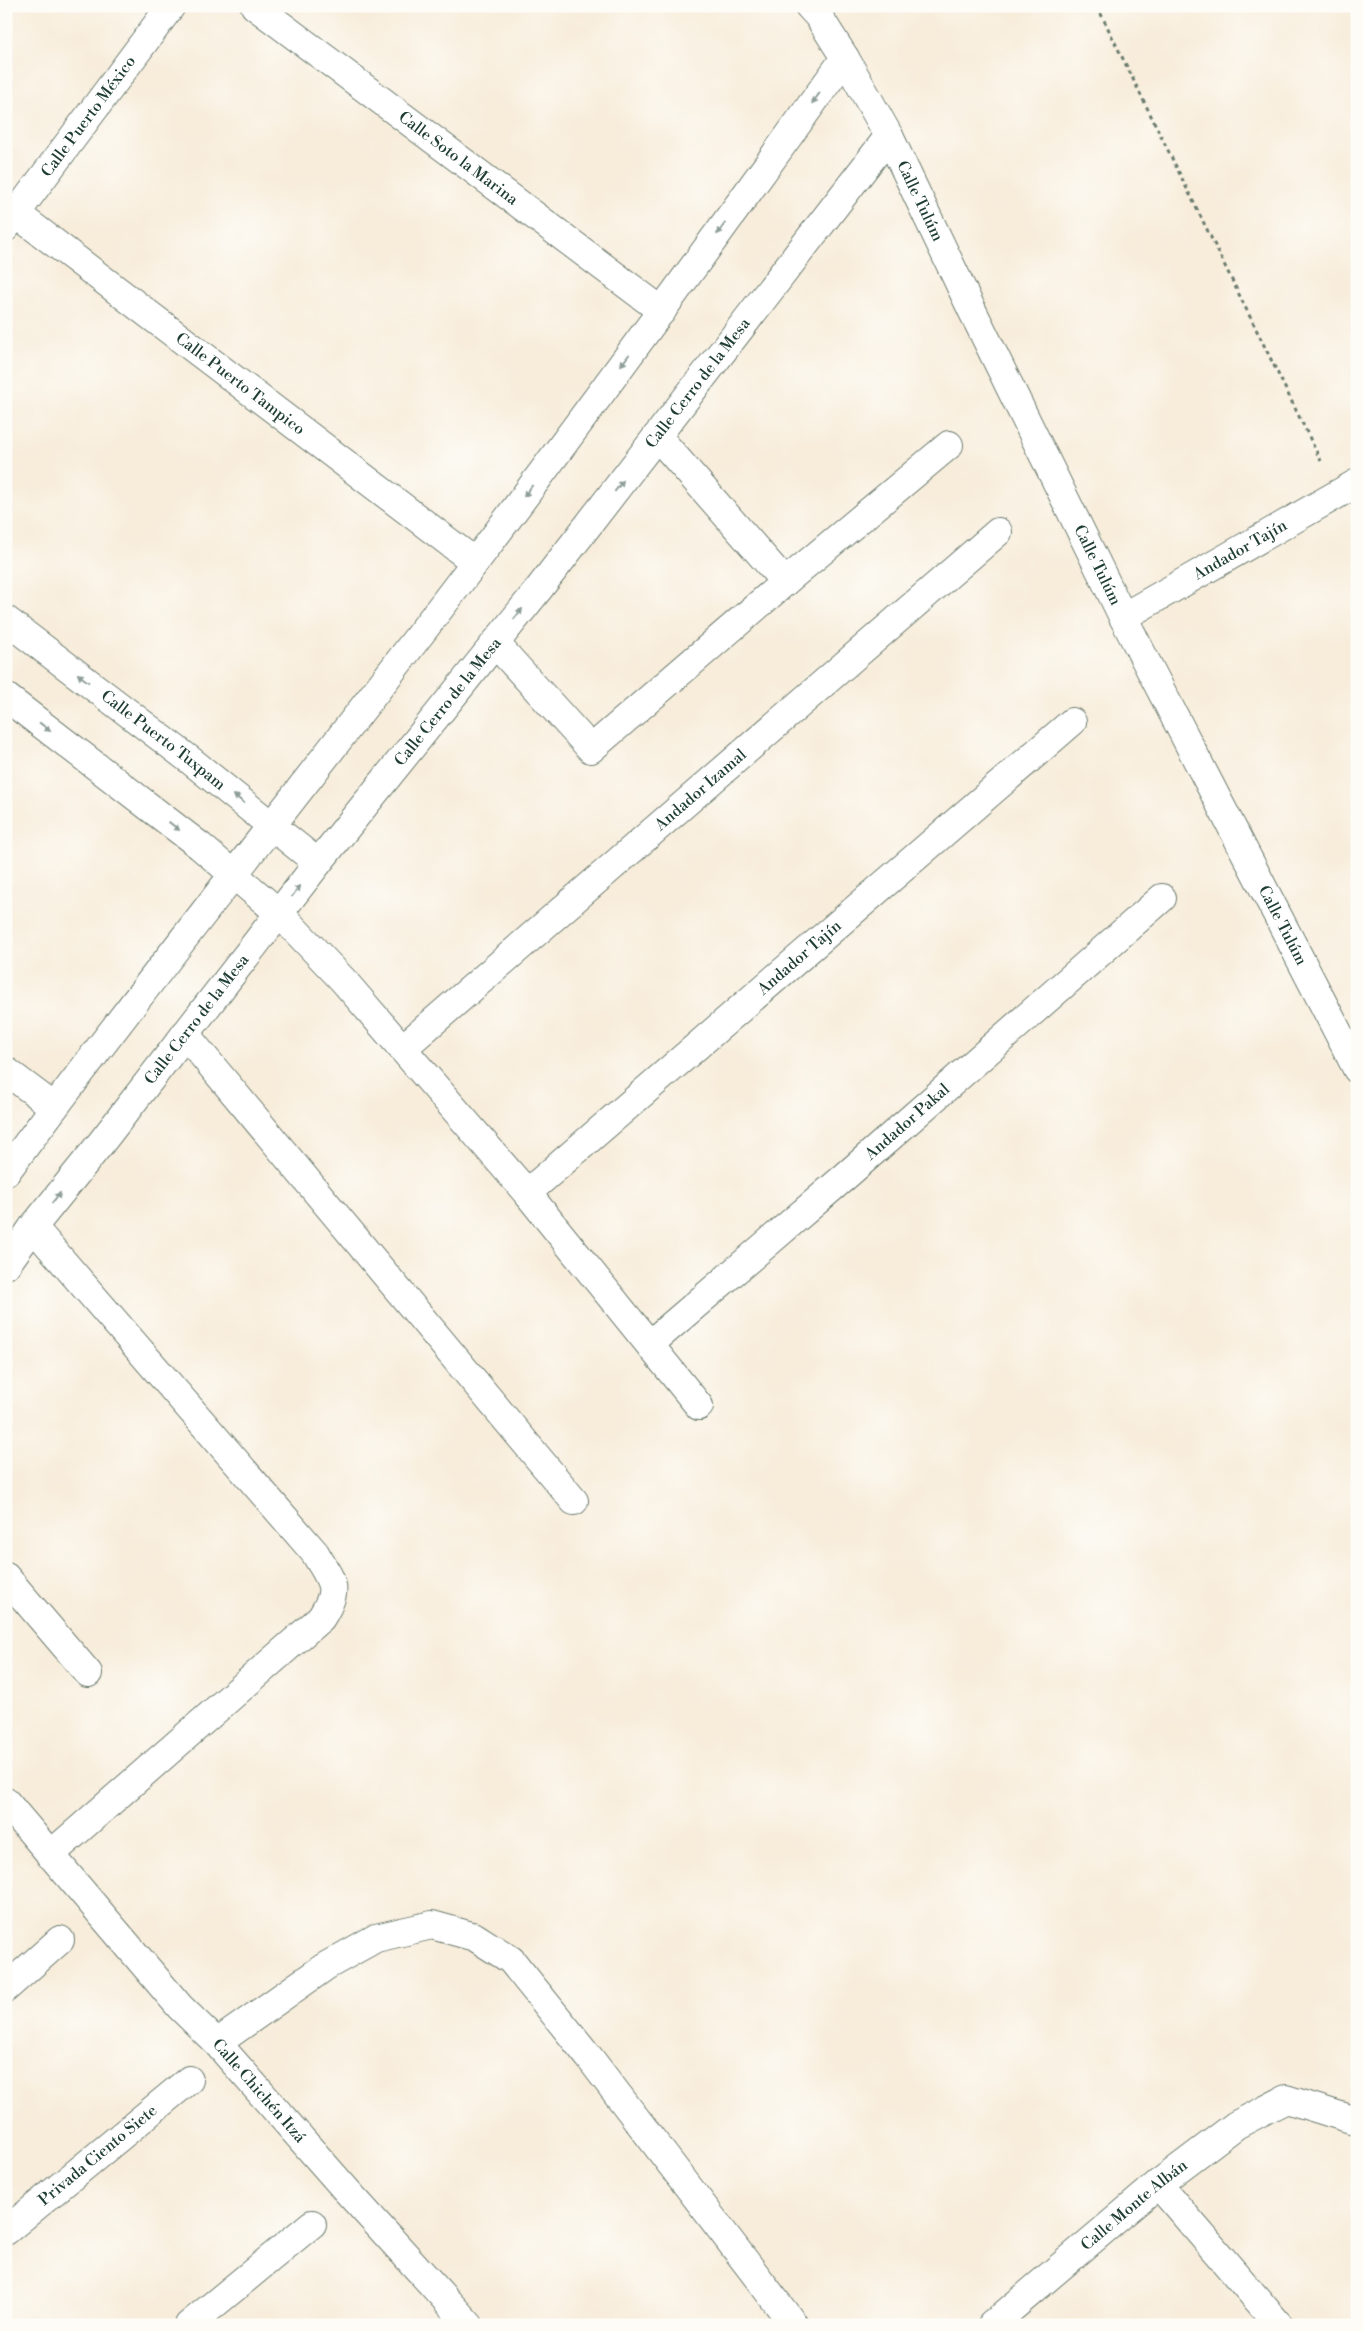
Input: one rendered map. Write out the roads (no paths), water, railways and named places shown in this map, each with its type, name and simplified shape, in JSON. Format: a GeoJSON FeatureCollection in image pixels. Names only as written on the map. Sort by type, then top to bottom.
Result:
{"type":"FeatureCollection","features":[{"type":"Feature","properties":{"kind":"street","name":"Calle Puerto México"},"geometry":{"type":"LineString","coordinates":[[10,215],[172,6]]}},
{"type":"Feature","properties":{"kind":"street","name":"Calle Soto la Marina"},"geometry":{"type":"LineString","coordinates":[[255,6],[662,311]]}},
{"type":"Feature","properties":{"kind":"street","name":"Calle Tulúm"},"geometry":{"type":"LineString","coordinates":[[809,6],[820,17],[889,136],[976,319],[1123,617],[1357,1069]]}},
{"type":"Feature","properties":{"kind":"street"},"geometry":{"type":"LineString","coordinates":[[6,1172],[110,1032],[235,874],[475,562],[662,311],[845,58]]}},
{"type":"Feature","properties":{"kind":"street","name":"Calle Cerro de la Mesa"},"geometry":{"type":"LineString","coordinates":[[6,1265],[33,1227],[318,863],[495,643],[889,136]]}},
{"type":"Feature","properties":{"kind":"street","name":"Calle Puerto Tampico"},"geometry":{"type":"LineString","coordinates":[[10,215],[475,562]]}},
{"type":"Feature","properties":{"kind":"street"},"geometry":{"type":"LineString","coordinates":[[657,436],[785,582]]}},
{"type":"Feature","properties":{"kind":"street"},"geometry":{"type":"LineString","coordinates":[[495,643],[591,749],[785,582],[949,445]]}},
{"type":"Feature","properties":{"kind":"street","name":"Andador Tajín"},"geometry":{"type":"LineString","coordinates":[[1123,617],[1347,488]]}},
{"type":"Feature","properties":{"kind":"street","name":"Andador Izamal"},"geometry":{"type":"LineString","coordinates":[[403,1048],[998,532]]}},
{"type":"Feature","properties":{"kind":"street","name":"Calle Puerto Tuxpam"},"geometry":{"type":"LineString","coordinates":[[6,620],[272,825],[318,863]]}},
{"type":"Feature","properties":{"kind":"street"},"geometry":{"type":"LineString","coordinates":[[6,697],[235,874],[280,913],[403,1048],[527,1193],[700,1406]]}},
{"type":"Feature","properties":{"kind":"street","name":"Andador Tajín"},"geometry":{"type":"LineString","coordinates":[[527,1193],[1072,722]]}},
{"type":"Feature","properties":{"kind":"street","name":"Andador Pakal"},"geometry":{"type":"LineString","coordinates":[[650,1344],[848,1174],[1162,898]]}},
{"type":"Feature","properties":{"kind":"street"},"geometry":{"type":"LineString","coordinates":[[186,1034],[574,1501]]}},
{"type":"Feature","properties":{"kind":"street"},"geometry":{"type":"LineString","coordinates":[[6,1071],[54,1108]]}},
{"type":"Feature","properties":{"kind":"street"},"geometry":{"type":"LineString","coordinates":[[33,1227],[316,1553],[332,1582],[333,1600],[321,1618],[50,1855]]}},
{"type":"Feature","properties":{"kind":"street"},"geometry":{"type":"LineString","coordinates":[[6,1577],[88,1673]]}},
{"type":"Feature","properties":{"kind":"street","name":"Calle Chichén Itzá"},"geometry":{"type":"LineString","coordinates":[[6,1802],[180,2007],[217,2043],[347,2191],[469,2325]]}},
{"type":"Feature","properties":{"kind":"street"},"geometry":{"type":"LineString","coordinates":[[217,2043],[326,1966],[376,1938],[432,1926],[475,1937],[511,1960],[589,2057],[794,2325]]}},
{"type":"Feature","properties":{"kind":"street"},"geometry":{"type":"LineString","coordinates":[[6,1988],[60,1940]]}},
{"type":"Feature","properties":{"kind":"street","name":"Privada Ciento Siete"},"geometry":{"type":"LineString","coordinates":[[6,2231],[189,2080]]}},
{"type":"Feature","properties":{"kind":"street","name":"Calle Monte Albán"},"geometry":{"type":"LineString","coordinates":[[992,2325],[1158,2184],[1236,2125],[1286,2099],[1357,2121]]}},
{"type":"Feature","properties":{"kind":"street"},"geometry":{"type":"LineString","coordinates":[[1158,2184],[1279,2325]]}},
{"type":"Feature","properties":{"kind":"street"},"geometry":{"type":"LineString","coordinates":[[189,2325],[312,2224]]}}]}
